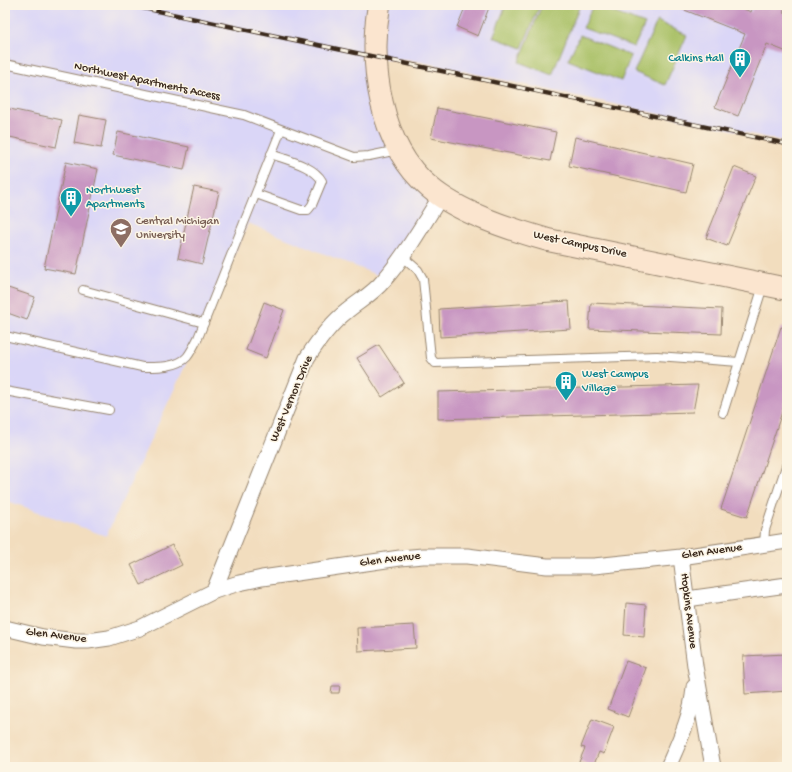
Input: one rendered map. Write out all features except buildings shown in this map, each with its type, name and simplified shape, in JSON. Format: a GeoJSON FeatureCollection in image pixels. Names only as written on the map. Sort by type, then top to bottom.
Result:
{"type":"FeatureCollection","features":[{"type":"Feature","properties":{"kind":"street","name":"West Campus Drive"},"geometry":{"type":"LineString","coordinates":[[379,5],[376,21],[375,57],[377,79],[387,122],[399,149],[415,173],[430,188],[441,196],[491,221],[526,234],[548,240],[787,289]]}},
{"type":"Feature","properties":{"kind":"street","name":"West Vernon Drive"},"geometry":{"type":"LineString","coordinates":[[214,591],[308,358],[323,334],[334,323],[376,289],[384,280],[402,256],[441,196]]}},
{"type":"Feature","properties":{"kind":"street","name":"Glen Avenue"},"geometry":{"type":"LineString","coordinates":[[5,628],[43,637],[76,641],[108,638],[140,628],[214,591],[239,583],[262,578],[424,556],[467,556],[525,564],[569,567],[594,566],[681,557],[787,541]]}},
{"type":"Feature","properties":{"kind":"street","name":"Hopkins Avenue"},"geometry":{"type":"LineString","coordinates":[[681,557],[695,666],[713,767]]}},
{"type":"Feature","properties":{"kind":"street"},"geometry":{"type":"LineString","coordinates":[[687,599],[787,585]]}},
{"type":"Feature","properties":{"kind":"street","name":"Hopkins Avenue"},"geometry":{"type":"LineString","coordinates":[[668,767],[691,710],[695,666]]}},
{"type":"Feature","properties":{"kind":"lane","name":"Northwest Apartments Access"},"geometry":{"type":"LineString","coordinates":[[5,64],[244,115],[354,157],[369,156],[399,149]]}},
{"type":"Feature","properties":{"kind":"lane"},"geometry":{"type":"LineString","coordinates":[[5,336],[142,367],[159,368],[174,364],[186,358],[198,338],[281,130]]}},
{"type":"Feature","properties":{"kind":"lane"},"geometry":{"type":"LineString","coordinates":[[256,194],[302,210],[308,210],[312,205],[322,181],[312,170],[272,154]]}},
{"type":"Feature","properties":{"kind":"lane"},"geometry":{"type":"LineString","coordinates":[[402,256],[418,270],[423,279],[430,358],[435,363],[657,356],[740,362]]}},
{"type":"Feature","properties":{"kind":"lane"},"geometry":{"type":"LineString","coordinates":[[723,413],[764,284]]}},
{"type":"Feature","properties":{"kind":"lane"},"geometry":{"type":"LineString","coordinates":[[83,290],[204,323]]}},
{"type":"Feature","properties":{"kind":"lane"},"geometry":{"type":"LineString","coordinates":[[5,391],[109,410]]}},
{"type":"Feature","properties":{"kind":"lane"},"geometry":{"type":"LineString","coordinates":[[764,545],[765,530],[787,463]]}},
{"type":"Feature","properties":{"kind":"shaded area","name":"Central Michigan University"},"geometry":{"type":"Polygon","coordinates":[[[5,5],[787,5],[787,142],[417,61],[377,58],[392,135],[441,196],[377,275],[248,223],[198,338],[106,536],[5,500],[5,5]]]}},
{"type":"Feature","properties":{"kind":"green space"},"geometry":{"type":"Polygon","coordinates":[[[506,5],[540,5],[522,48],[493,37],[506,5]]]}},
{"type":"Feature","properties":{"kind":"green space"},"geometry":{"type":"Polygon","coordinates":[[[542,5],[580,5],[552,75],[519,62],[542,5]]]}},
{"type":"Feature","properties":{"kind":"green space"},"geometry":{"type":"Polygon","coordinates":[[[593,5],[645,24],[634,47],[583,28],[593,5]]]}},
{"type":"Feature","properties":{"kind":"green space"},"geometry":{"type":"Polygon","coordinates":[[[657,21],[687,35],[665,85],[634,72],[657,21]]]}},
{"type":"Feature","properties":{"kind":"green space"},"geometry":{"type":"Polygon","coordinates":[[[580,35],[631,56],[621,81],[568,60],[580,35]]]}},
{"type":"Feature","properties":{"kind":"railway"},"geometry":{"type":"LineString","coordinates":[[129,5],[787,144]]}},
{"type":"Feature","properties":{"kind":"place","name":"Calkins Hall"},"geometry":{"type":"Point","coordinates":[740,78]}},
{"type":"Feature","properties":{"kind":"place","name":"Northwest Apartments"},"geometry":{"type":"Point","coordinates":[71,218]}},
{"type":"Feature","properties":{"kind":"place","name":"Central Michigan University"},"geometry":{"type":"Point","coordinates":[121,248]}},
{"type":"Feature","properties":{"kind":"place","name":"West Campus Village"},"geometry":{"type":"Point","coordinates":[566,402]}}]}
